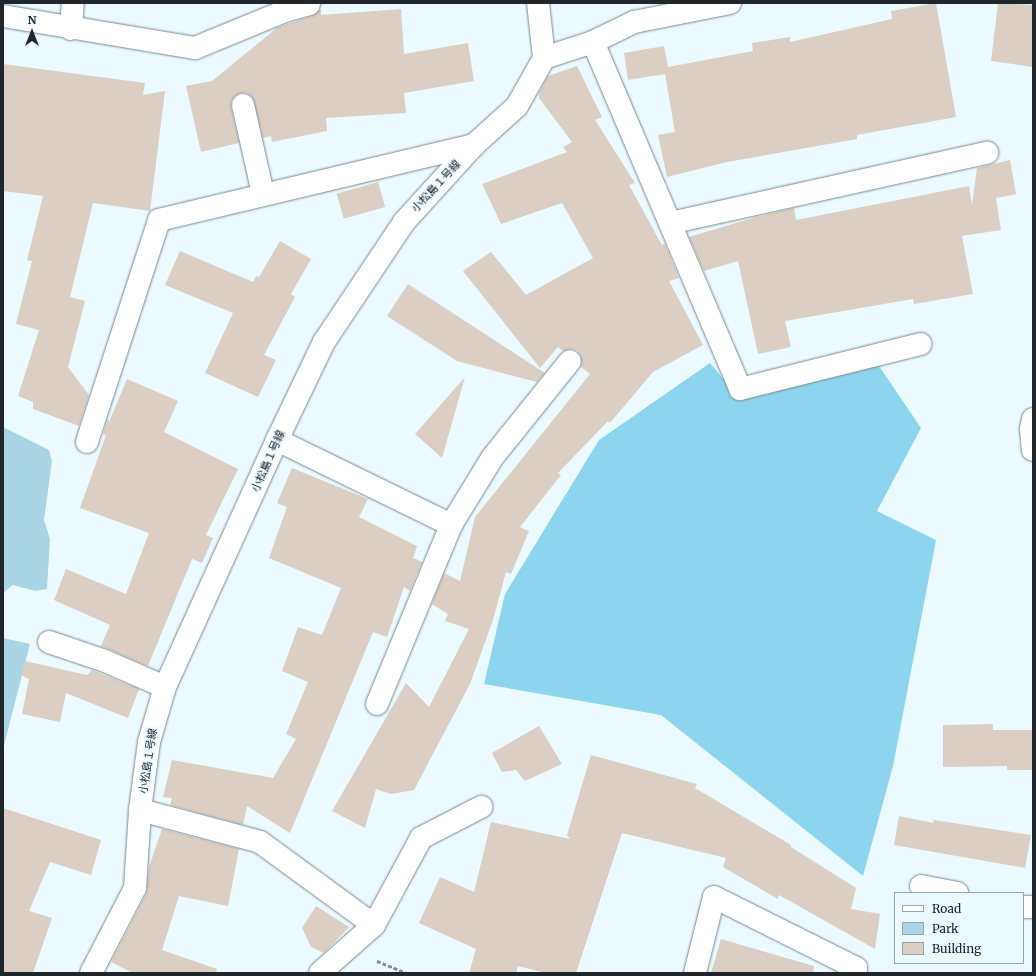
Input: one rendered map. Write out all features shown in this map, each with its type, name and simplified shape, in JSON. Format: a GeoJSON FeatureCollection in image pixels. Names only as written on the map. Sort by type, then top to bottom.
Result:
{"type":"FeatureCollection","features":[{"type":"Feature","properties":{"kind":"street"},"geometry":{"type":"LineString","coordinates":[[71,29],[73,3]]}},
{"type":"Feature","properties":{"kind":"street"},"geometry":{"type":"LineString","coordinates":[[538,3],[544,58],[593,42],[634,22],[730,3]]}},
{"type":"Feature","properties":{"kind":"street"},"geometry":{"type":"LineString","coordinates":[[3,16],[71,29],[195,48],[285,10],[309,4]]}},
{"type":"Feature","properties":{"kind":"street"},"geometry":{"type":"LineString","coordinates":[[593,42],[740,389],[920,344]]}},
{"type":"Feature","properties":{"kind":"street","name":"小松島１号線"},"geometry":{"type":"LineString","coordinates":[[94,972],[135,888],[140,810],[149,742],[165,687],[277,440],[324,342],[404,222],[474,145],[517,106],[544,58]]}},
{"type":"Feature","properties":{"kind":"street"},"geometry":{"type":"LineString","coordinates":[[243,105],[263,194]]}},
{"type":"Feature","properties":{"kind":"street"},"geometry":{"type":"LineString","coordinates":[[87,442],[159,220],[263,194],[474,145]]}},
{"type":"Feature","properties":{"kind":"street"},"geometry":{"type":"LineString","coordinates":[[670,223],[987,153]]}},
{"type":"Feature","properties":{"kind":"street"},"geometry":{"type":"LineString","coordinates":[[377,704],[451,525],[492,458],[570,361]]}},
{"type":"Feature","properties":{"kind":"street"},"geometry":{"type":"LineString","coordinates":[[1033,420],[1031,429],[1033,450]]}},
{"type":"Feature","properties":{"kind":"street"},"geometry":{"type":"LineString","coordinates":[[277,440],[451,525]]}},
{"type":"Feature","properties":{"kind":"street"},"geometry":{"type":"LineString","coordinates":[[49,642],[104,661],[165,687]]}},
{"type":"Feature","properties":{"kind":"street"},"geometry":{"type":"LineString","coordinates":[[320,973],[374,925],[421,838],[481,807]]}},
{"type":"Feature","properties":{"kind":"street"},"geometry":{"type":"LineString","coordinates":[[140,810],[260,842],[374,925]]}},
{"type":"Feature","properties":{"kind":"street"},"geometry":{"type":"LineString","coordinates":[[921,886],[951,892]]}},
{"type":"Feature","properties":{"kind":"street"},"geometry":{"type":"LineString","coordinates":[[695,973],[714,897],[856,968],[855,973]]}},
{"type":"Feature","properties":{"kind":"green space"},"geometry":{"type":"Polygon","coordinates":[[[3,427],[49,450],[52,461],[44,520],[50,539],[47,589],[35,591],[13,585],[3,593],[3,427]]]}},
{"type":"Feature","properties":{"kind":"green space"},"geometry":{"type":"Polygon","coordinates":[[[3,638],[30,644],[3,749],[3,638]]]}},
{"type":"Feature","properties":{"kind":"shaded area"},"geometry":{"type":"Polygon","coordinates":[[[875,360],[921,428],[877,511],[936,540],[893,766],[863,876],[661,715],[484,684],[505,594],[599,440],[710,363],[737,395],[875,360]]]}},
{"type":"Feature","properties":{"kind":"building"},"geometry":{"type":"Polygon","coordinates":[[[936,3],[956,117],[857,135],[857,139],[727,162],[667,177],[658,135],[675,132],[665,74],[628,80],[624,53],[664,46],[668,67],[753,51],[752,43],[790,37],[790,42],[892,19],[891,11],[936,3]]]}},
{"type":"Feature","properties":{"kind":"building"},"geometry":{"type":"Polygon","coordinates":[[[998,3],[1033,5],[1033,67],[991,61],[998,3]]]}},
{"type":"Feature","properties":{"kind":"building"},"geometry":{"type":"Polygon","coordinates":[[[401,9],[404,54],[468,43],[474,81],[404,93],[406,113],[326,118],[327,131],[272,142],[271,136],[263,138],[252,97],[247,93],[240,93],[231,101],[239,143],[201,152],[186,86],[212,81],[278,27],[312,16],[319,10],[321,10],[321,15],[401,9]]]}},
{"type":"Feature","properties":{"kind":"building"},"geometry":{"type":"Polygon","coordinates":[[[3,64],[145,83],[143,95],[165,91],[150,211],[93,203],[70,297],[85,301],[68,367],[89,395],[79,426],[33,409],[33,402],[18,396],[39,330],[16,324],[32,261],[27,260],[43,196],[3,191],[3,64]]]}},
{"type":"Feature","properties":{"kind":"building"},"geometry":{"type":"Polygon","coordinates":[[[577,66],[602,117],[595,120],[635,183],[629,185],[662,245],[665,244],[679,278],[669,281],[703,345],[653,372],[610,423],[608,421],[558,473],[561,475],[520,527],[529,531],[511,574],[506,572],[493,620],[470,684],[414,790],[391,794],[376,789],[365,828],[332,811],[406,683],[429,707],[469,629],[445,621],[448,614],[432,604],[444,573],[460,581],[475,517],[590,374],[581,367],[581,356],[578,351],[572,349],[563,351],[558,347],[540,368],[463,271],[491,252],[526,295],[593,258],[562,203],[501,224],[482,184],[567,152],[563,147],[572,142],[539,98],[539,93],[548,76],[577,66]]]}},
{"type":"Feature","properties":{"kind":"building"},"geometry":{"type":"Polygon","coordinates":[[[1010,160],[1016,194],[996,198],[1001,230],[962,236],[973,294],[914,304],[913,299],[785,321],[791,347],[758,354],[738,261],[704,271],[689,237],[756,217],[794,208],[796,220],[969,186],[972,205],[977,168],[1010,160]]]}},
{"type":"Feature","properties":{"kind":"building"},"geometry":{"type":"Polygon","coordinates":[[[378,182],[385,207],[344,219],[337,194],[378,182]]]}},
{"type":"Feature","properties":{"kind":"building"},"geometry":{"type":"Polygon","coordinates":[[[280,241],[311,259],[291,294],[295,297],[264,355],[276,360],[258,397],[205,373],[233,313],[165,285],[180,251],[253,282],[256,276],[259,277],[280,241]]]}},
{"type":"Feature","properties":{"kind":"building"},"geometry":{"type":"Polygon","coordinates":[[[408,284],[545,373],[537,382],[457,361],[387,316],[408,284]]]}},
{"type":"Feature","properties":{"kind":"building"},"geometry":{"type":"Polygon","coordinates":[[[465,377],[442,458],[415,434],[465,377]]]}},
{"type":"Feature","properties":{"kind":"building"},"geometry":{"type":"Polygon","coordinates":[[[127,379],[178,401],[164,432],[238,469],[206,535],[213,538],[202,563],[192,559],[148,666],[101,646],[110,625],[54,600],[66,569],[126,594],[149,533],[80,508],[106,435],[103,434],[108,419],[109,422],[127,379]]]}},
{"type":"Feature","properties":{"kind":"building"},"geometry":{"type":"Polygon","coordinates":[[[292,468],[368,499],[359,517],[417,546],[413,558],[422,562],[410,591],[404,587],[387,637],[373,632],[290,833],[247,806],[243,825],[170,805],[172,798],[163,797],[172,760],[273,778],[296,739],[286,734],[308,682],[282,671],[298,627],[322,635],[341,588],[269,558],[287,507],[277,503],[292,468]]]}},
{"type":"Feature","properties":{"kind":"building"},"geometry":{"type":"Polygon","coordinates":[[[25,661],[87,675],[92,670],[139,689],[128,718],[66,693],[60,722],[22,714],[29,679],[21,675],[25,661]]]}},
{"type":"Feature","properties":{"kind":"building"},"geometry":{"type":"Polygon","coordinates":[[[993,724],[993,730],[1033,730],[1033,770],[1007,770],[1007,766],[943,767],[943,725],[993,724]]]}},
{"type":"Feature","properties":{"kind":"building"},"geometry":{"type":"Polygon","coordinates":[[[539,726],[562,764],[525,781],[516,770],[502,772],[492,753],[539,726]]]}},
{"type":"Feature","properties":{"kind":"building"},"geometry":{"type":"Polygon","coordinates":[[[591,755],[697,784],[695,788],[791,845],[791,847],[856,888],[851,909],[880,914],[875,949],[779,895],[778,899],[723,867],[726,858],[622,833],[576,973],[545,973],[518,966],[516,973],[469,973],[476,949],[419,923],[440,877],[474,892],[491,822],[570,839],[567,835],[591,755]]]}},
{"type":"Feature","properties":{"kind":"building"},"geometry":{"type":"Polygon","coordinates":[[[3,808],[101,840],[91,875],[50,862],[29,911],[52,918],[33,973],[3,973],[3,808]]]}},
{"type":"Feature","properties":{"kind":"building"},"geometry":{"type":"Polygon","coordinates":[[[899,816],[933,823],[934,820],[1031,835],[1025,868],[894,845],[899,816]]]}},
{"type":"Feature","properties":{"kind":"building"},"geometry":{"type":"Polygon","coordinates":[[[162,829],[239,849],[228,906],[179,896],[162,950],[217,969],[216,973],[133,973],[111,962],[146,894],[149,867],[162,829]]]}},
{"type":"Feature","properties":{"kind":"building"},"geometry":{"type":"Polygon","coordinates":[[[316,906],[349,927],[324,953],[311,947],[302,928],[316,906]]]}},
{"type":"Feature","properties":{"kind":"building"},"geometry":{"type":"Polygon","coordinates":[[[721,939],[814,966],[813,973],[711,973],[721,939]]]}}]}
